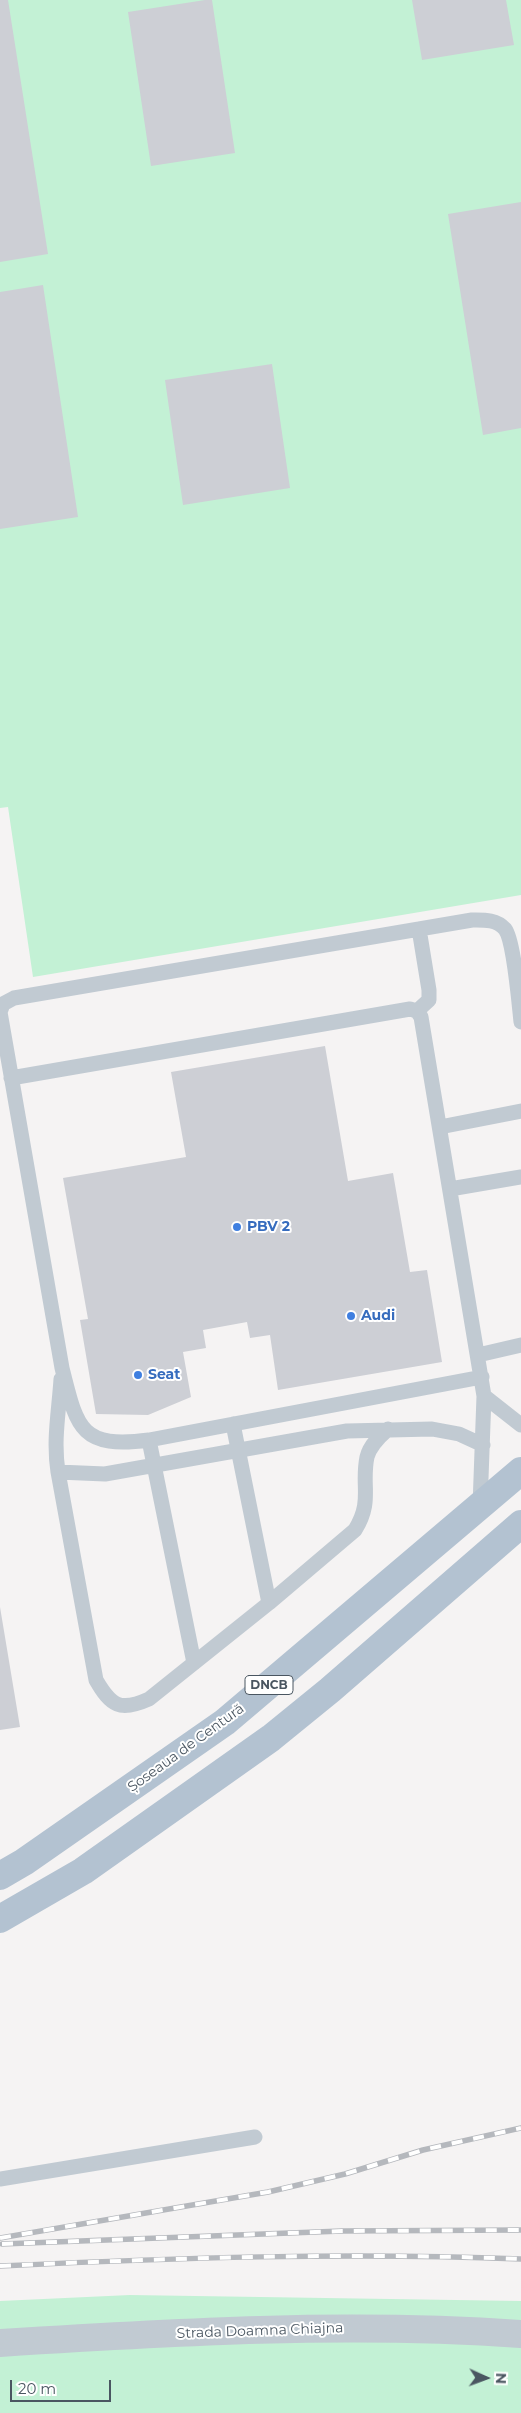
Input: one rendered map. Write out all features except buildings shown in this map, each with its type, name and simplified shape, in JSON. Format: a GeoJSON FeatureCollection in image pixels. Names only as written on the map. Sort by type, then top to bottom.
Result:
{"type":"FeatureCollection","features":[{"type":"Feature","properties":{"kind":"main road","name":"Șoseaua de Centură"},"geometry":{"type":"LineString","coordinates":[[0,1876],[24,1862],[225,1722],[521,1470]]}},
{"type":"Feature","properties":{"kind":"main road","name":"DNCB"},"geometry":{"type":"LineString","coordinates":[[0,1919],[83,1871],[271,1738],[330,1690],[521,1524]]}},
{"type":"Feature","properties":{"kind":"street","name":"Strada Doamna Chiajna"},"geometry":{"type":"LineString","coordinates":[[0,2343],[193,2333],[330,2329],[442,2329],[521,2334]]}},
{"type":"Feature","properties":{"kind":"lane"},"geometry":{"type":"LineString","coordinates":[[482,1378],[149,1440],[112,1443],[88,1432],[79,1424],[62,1368],[0,1012],[3,1004],[14,998],[472,920],[492,920],[505,929],[511,950],[521,1022]]}},
{"type":"Feature","properties":{"kind":"lane"},"geometry":{"type":"LineString","coordinates":[[417,1011],[429,1000],[419,930]]}},
{"type":"Feature","properties":{"kind":"lane"},"geometry":{"type":"LineString","coordinates":[[11,1078],[410,1009],[417,1011],[421,1017],[482,1378],[484,1396],[480,1506]]}},
{"type":"Feature","properties":{"kind":"lane"},"geometry":{"type":"LineString","coordinates":[[440,1127],[521,1111]]}},
{"type":"Feature","properties":{"kind":"lane"},"geometry":{"type":"LineString","coordinates":[[450,1189],[521,1176]]}},
{"type":"Feature","properties":{"kind":"lane"},"geometry":{"type":"LineString","coordinates":[[478,1355],[521,1345]]}},
{"type":"Feature","properties":{"kind":"lane"},"geometry":{"type":"LineString","coordinates":[[62,1368],[56,1419],[55,1452],[58,1472],[96,1680],[106,1698],[118,1705],[132,1707],[149,1699],[269,1603],[355,1530],[364,1515],[367,1456],[376,1440],[388,1429]]}},
{"type":"Feature","properties":{"kind":"lane"},"geometry":{"type":"LineString","coordinates":[[484,1396],[521,1425]]}},
{"type":"Feature","properties":{"kind":"lane"},"geometry":{"type":"LineString","coordinates":[[233,1424],[269,1603]]}},
{"type":"Feature","properties":{"kind":"lane"},"geometry":{"type":"LineString","coordinates":[[58,1472],[104,1474],[348,1431],[388,1429],[432,1430],[459,1434],[482,1445]]}},
{"type":"Feature","properties":{"kind":"lane"},"geometry":{"type":"LineString","coordinates":[[149,1440],[194,1663]]}},
{"type":"Feature","properties":{"kind":"lane"},"geometry":{"type":"LineString","coordinates":[[0,2179],[254,2137]]}},
{"type":"Feature","properties":{"kind":"green space"},"geometry":{"type":"Polygon","coordinates":[[[0,0],[521,0],[521,895],[33,977],[8,807],[0,808],[0,0]]]}},
{"type":"Feature","properties":{"kind":"green space"},"geometry":{"type":"Polygon","coordinates":[[[130,2295],[521,2301],[521,2413],[0,2413],[0,2301],[130,2295]]]}},
{"type":"Feature","properties":{"kind":"railway"},"geometry":{"type":"LineString","coordinates":[[0,2238],[268,2192],[345,2174],[423,2150],[521,2128]]}},
{"type":"Feature","properties":{"kind":"railway"},"geometry":{"type":"LineString","coordinates":[[2,2244],[342,2231],[521,2230]]}},
{"type":"Feature","properties":{"kind":"railway"},"geometry":{"type":"LineString","coordinates":[[0,2266],[325,2256],[521,2259]]}},
{"type":"Feature","properties":{"kind":"place","name":"PBV 2"},"geometry":{"type":"Point","coordinates":[237,1227]}},
{"type":"Feature","properties":{"kind":"place","name":"Audi"},"geometry":{"type":"Point","coordinates":[351,1316]}},
{"type":"Feature","properties":{"kind":"place","name":"Seat"},"geometry":{"type":"Point","coordinates":[138,1375]}}]}
